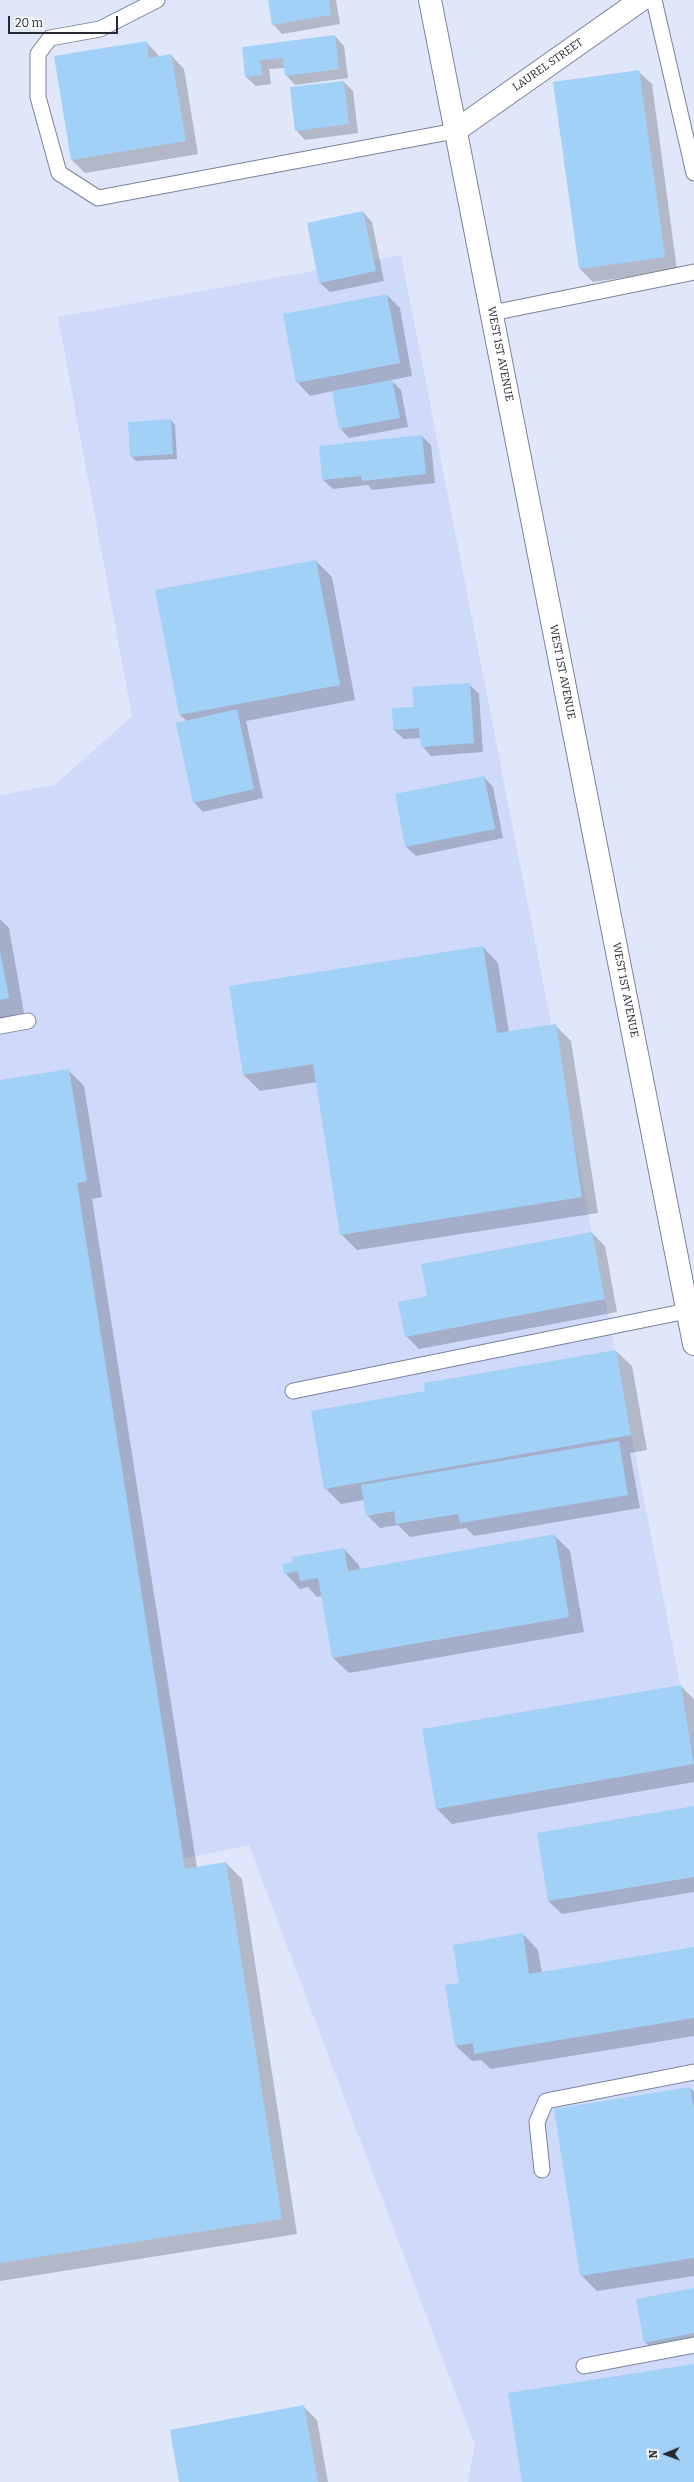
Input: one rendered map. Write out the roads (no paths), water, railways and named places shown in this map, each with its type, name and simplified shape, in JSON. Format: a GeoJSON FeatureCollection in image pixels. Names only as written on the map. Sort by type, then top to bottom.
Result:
{"type":"FeatureCollection","features":[{"type":"Feature","properties":{"kind":"street","name":"WEST 1ST AVENUE"},"geometry":{"type":"LineString","coordinates":[[430,0],[694,1344]]}},
{"type":"Feature","properties":{"kind":"street","name":"LAUREL STREET"},"geometry":{"type":"LineString","coordinates":[[455,131],[641,0]]}},
{"type":"Feature","properties":{"kind":"lane"},"geometry":{"type":"LineString","coordinates":[[157,0],[100,29],[50,38],[38,54],[38,97],[59,173],[98,198],[455,131]]}},
{"type":"Feature","properties":{"kind":"lane"},"geometry":{"type":"LineString","coordinates":[[654,0],[694,173]]}},
{"type":"Feature","properties":{"kind":"lane"},"geometry":{"type":"LineString","coordinates":[[492,313],[694,272]]}},
{"type":"Feature","properties":{"kind":"lane"},"geometry":{"type":"LineString","coordinates":[[0,1026],[28,1021]]}},
{"type":"Feature","properties":{"kind":"lane"},"geometry":{"type":"LineString","coordinates":[[293,1391],[688,1311]]}},
{"type":"Feature","properties":{"kind":"lane"},"geometry":{"type":"LineString","coordinates":[[542,2170],[537,2122],[546,2101],[694,2072]]}},
{"type":"Feature","properties":{"kind":"lane"},"geometry":{"type":"LineString","coordinates":[[584,2366],[694,2345]]}}]}
